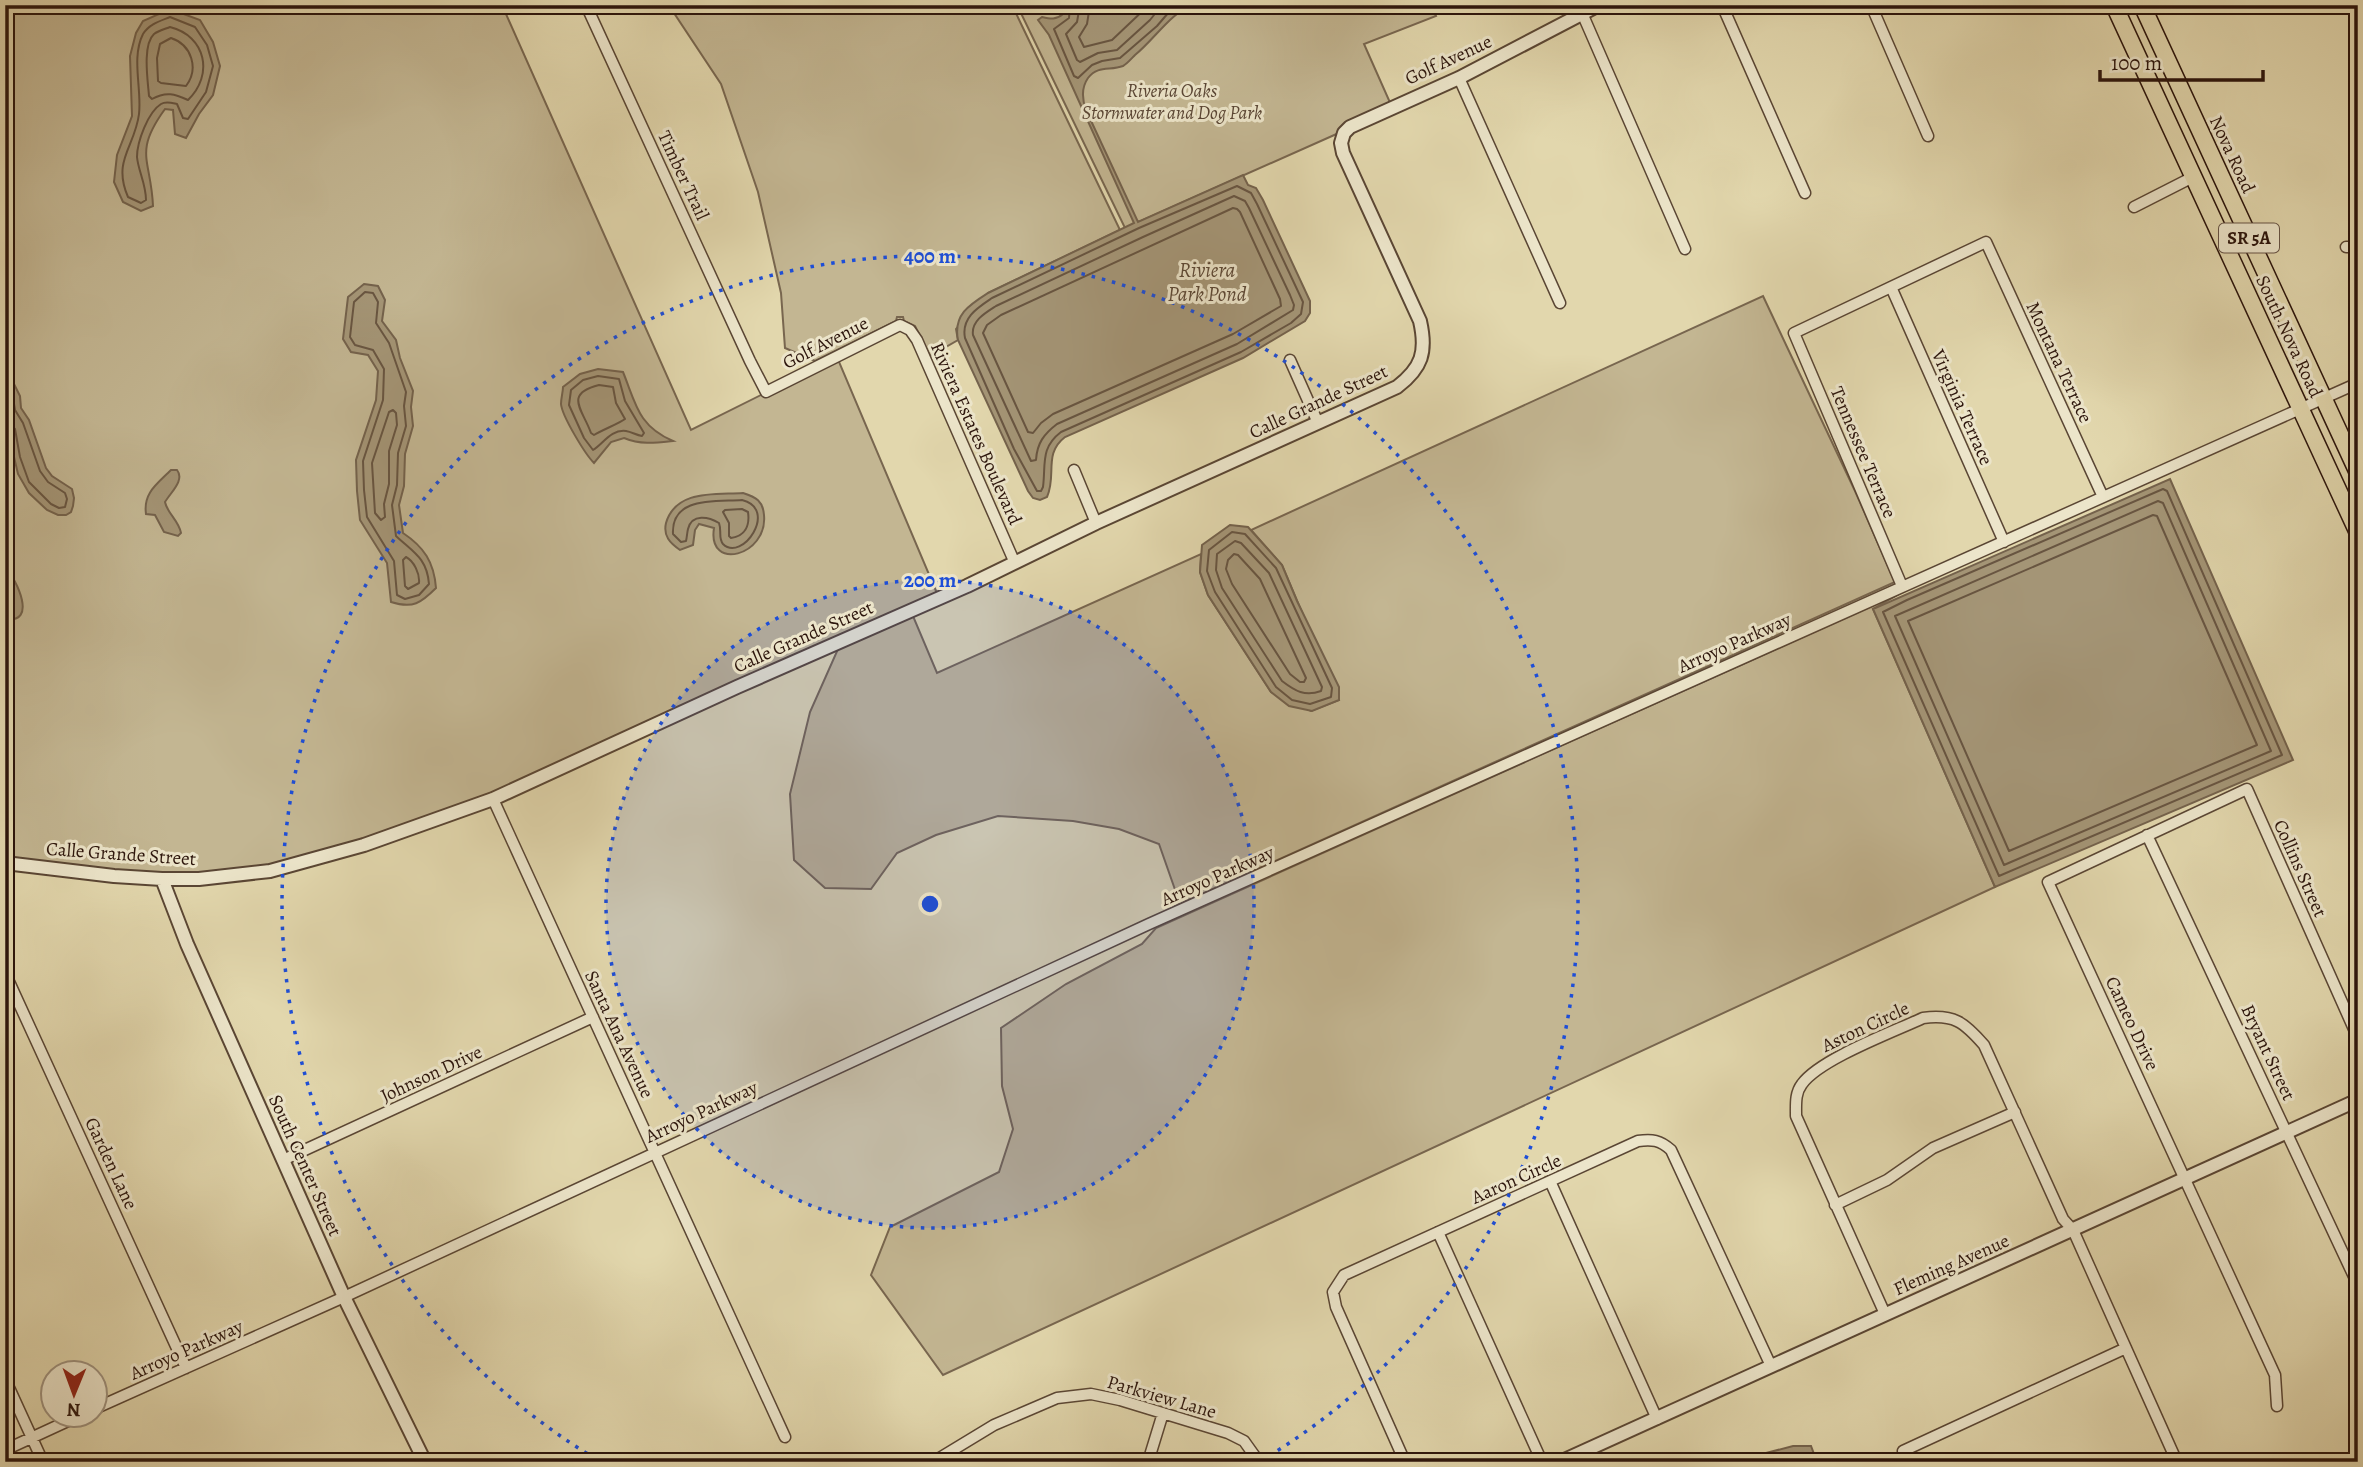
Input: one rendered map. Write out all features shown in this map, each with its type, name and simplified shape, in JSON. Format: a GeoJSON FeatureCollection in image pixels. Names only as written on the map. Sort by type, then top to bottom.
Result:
{"type":"FeatureCollection","features":[{"type":"Feature","properties":{"kind":"main road","name":"South Nova Road"},"geometry":{"type":"LineString","coordinates":[[2114,5],[2358,533]]}},
{"type":"Feature","properties":{"kind":"main road"},"geometry":{"type":"LineString","coordinates":[[2129,5],[2149,21]]}},
{"type":"Feature","properties":{"kind":"main road","name":"Nova Road"},"geometry":{"type":"LineString","coordinates":[[2141,5],[2358,473]]}},
{"type":"Feature","properties":{"kind":"main road"},"geometry":{"type":"LineString","coordinates":[[2192,175],[2227,191]]}},
{"type":"Feature","properties":{"kind":"street","name":"Timber Trail"},"geometry":{"type":"LineString","coordinates":[[586,5],[766,392]]}},
{"type":"Feature","properties":{"kind":"street","name":"Golf Avenue"},"geometry":{"type":"LineString","coordinates":[[1350,128],[1459,78],[1599,5]]}},
{"type":"Feature","properties":{"kind":"street"},"geometry":{"type":"LineString","coordinates":[[1722,5],[1805,192]]}},
{"type":"Feature","properties":{"kind":"street"},"geometry":{"type":"LineString","coordinates":[[1871,5],[1928,136]]}},
{"type":"Feature","properties":{"kind":"street"},"geometry":{"type":"LineString","coordinates":[[1582,13],[1685,249]]}},
{"type":"Feature","properties":{"kind":"street"},"geometry":{"type":"LineString","coordinates":[[1459,78],[1560,303]]}},
{"type":"Feature","properties":{"kind":"street","name":"Calle Grande Street"},"geometry":{"type":"LineString","coordinates":[[5,863],[162,879],[237,876],[281,868],[364,845],[493,799],[737,687],[967,586],[1096,523],[1397,387],[1412,375],[1421,360],[1424,341],[1420,321],[1343,153],[1341,143],[1344,133],[1350,128]]}},
{"type":"Feature","properties":{"kind":"street"},"geometry":{"type":"LineString","coordinates":[[2134,207],[2192,175]]}},
{"type":"Feature","properties":{"kind":"street","name":"Montana Terrace"},"geometry":{"type":"LineString","coordinates":[[1891,287],[1986,242],[2103,497]]}},
{"type":"Feature","properties":{"kind":"street"},"geometry":{"type":"LineString","coordinates":[[2346,247],[2358,247]]}},
{"type":"Feature","properties":{"kind":"street","name":"Tennessee Terrace"},"geometry":{"type":"LineString","coordinates":[[1891,287],[1794,333],[1902,586]]}},
{"type":"Feature","properties":{"kind":"street","name":"Virginia Terrace"},"geometry":{"type":"LineString","coordinates":[[1891,287],[2004,542]]}},
{"type":"Feature","properties":{"kind":"street","name":"Golf Avenue"},"geometry":{"type":"LineString","coordinates":[[766,392],[900,325]]}},
{"type":"Feature","properties":{"kind":"street","name":"Riviera Estates Boulevard"},"geometry":{"type":"LineString","coordinates":[[900,325],[910,330],[917,340],[1014,561]]}},
{"type":"Feature","properties":{"kind":"street"},"geometry":{"type":"LineString","coordinates":[[1290,360],[1318,423]]}},
{"type":"Feature","properties":{"kind":"street","name":"Arroyo Parkway"},"geometry":{"type":"LineString","coordinates":[[108,1403],[344,1297],[1149,924],[2358,383]]}},
{"type":"Feature","properties":{"kind":"street"},"geometry":{"type":"LineString","coordinates":[[1074,470],[1096,523]]}},
{"type":"Feature","properties":{"kind":"street","name":"Collins Street"},"geometry":{"type":"LineString","coordinates":[[2147,835],[2247,789],[2358,1038]]}},
{"type":"Feature","properties":{"kind":"street","name":"Santa Ana Avenue"},"geometry":{"type":"LineString","coordinates":[[493,799],[785,1437]]}},
{"type":"Feature","properties":{"kind":"street","name":"Cameo Drive"},"geometry":{"type":"LineString","coordinates":[[2147,835],[2048,882],[2275,1375],[2277,1406]]}},
{"type":"Feature","properties":{"kind":"street","name":"Bryant Street"},"geometry":{"type":"LineString","coordinates":[[2147,835],[2358,1285]]}},
{"type":"Feature","properties":{"kind":"street","name":"South Center Street"},"geometry":{"type":"LineString","coordinates":[[162,879],[187,944],[344,1297],[425,1462]]}},
{"type":"Feature","properties":{"kind":"street","name":"Garden Lane"},"geometry":{"type":"LineString","coordinates":[[5,973],[186,1368]]}},
{"type":"Feature","properties":{"kind":"street","name":"Johnson Drive"},"geometry":{"type":"LineString","coordinates":[[283,1160],[593,1017]]}},
{"type":"Feature","properties":{"kind":"street","name":"Aston Circle"},"geometry":{"type":"LineString","coordinates":[[1885,1314],[1796,1116],[1796,1098],[1801,1085],[1818,1067],[1923,1018],[1952,1018],[1969,1028],[1984,1045],[2063,1219],[2073,1230],[2177,1462]]}},
{"type":"Feature","properties":{"kind":"street","name":"Fleming Avenue"},"geometry":{"type":"LineString","coordinates":[[1560,1462],[2358,1100]]}},
{"type":"Feature","properties":{"kind":"street"},"geometry":{"type":"LineString","coordinates":[[1835,1205],[1887,1180],[1933,1148],[2015,1112]]}},
{"type":"Feature","properties":{"kind":"street","name":"Aaron Circle"},"geometry":{"type":"LineString","coordinates":[[1405,1462],[1336,1307],[1333,1293],[1344,1275],[1638,1141],[1651,1139],[1662,1142],[1671,1150],[1771,1366]]}},
{"type":"Feature","properties":{"kind":"street"},"geometry":{"type":"LineString","coordinates":[[1550,1181],[1657,1419]]}},
{"type":"Feature","properties":{"kind":"street"},"geometry":{"type":"LineString","coordinates":[[1438,1232],[1542,1462]]}},
{"type":"Feature","properties":{"kind":"street"},"geometry":{"type":"LineString","coordinates":[[1903,1451],[2126,1348]]}},
{"type":"Feature","properties":{"kind":"street"},"geometry":{"type":"LineString","coordinates":[[5,1379],[43,1462]]}},
{"type":"Feature","properties":{"kind":"street","name":"Parkview Lane"},"geometry":{"type":"LineString","coordinates":[[933,1462],[994,1425],[1057,1398],[1091,1394],[1120,1400],[1228,1433],[1244,1441],[1259,1462]]}},
{"type":"Feature","properties":{"kind":"street"},"geometry":{"type":"LineString","coordinates":[[1148,1462],[1163,1413]]}},
{"type":"Feature","properties":{"kind":"street"},"geometry":{"type":"LineString","coordinates":[[5,1450],[54,1428]]}},
{"type":"Feature","properties":{"kind":"green space"},"geometry":{"type":"Polygon","coordinates":[[[29,5],[502,5],[691,430],[837,357],[939,598],[493,799],[270,871],[162,879],[5,864],[5,16],[29,5]]]}},
{"type":"Feature","properties":{"kind":"green space"},"geometry":{"type":"Polygon","coordinates":[[[672,5],[1012,5],[1120,230],[988,293],[956,329],[958,340],[930,356],[915,326],[904,321],[903,317],[897,317],[896,321],[815,361],[785,348],[781,293],[758,192],[721,84],[674,13],[672,5]]]}},
{"type":"Feature","properties":{"kind":"green space","name":"Riveria Oaks Stormwater and Dog Park"},"geometry":{"type":"Polygon","coordinates":[[[1017,5],[1431,5],[1436,16],[1364,44],[1392,107],[1125,228],[1017,5]]]}},
{"type":"Feature","properties":{"kind":"green space"},"geometry":{"type":"Polygon","coordinates":[[[1763,296],[1895,582],[1175,906],[1179,901],[1159,844],[1119,829],[1073,821],[998,816],[936,835],[897,853],[871,889],[825,888],[794,860],[790,794],[810,712],[838,649],[913,616],[937,673],[1201,554],[1200,572],[1208,595],[1271,692],[1311,711],[1339,700],[1282,565],[1251,530],[1763,296]]]}},
{"type":"Feature","properties":{"kind":"green space"},"geometry":{"type":"Polygon","coordinates":[[[1903,592],[1873,609],[1995,887],[943,1375],[871,1275],[890,1227],[999,1172],[1013,1129],[1002,1086],[1001,1028],[1066,984],[1142,944],[1156,928],[1903,592]]]}},
{"type":"Feature","properties":{"kind":"water","name":"Riviera Park Pond"},"geometry":{"type":"Polygon","coordinates":[[[1063,5],[1193,5],[1170,20],[1125,65],[1092,74],[1083,90],[1086,110],[1138,222],[1243,175],[1248,185],[1256,188],[1263,200],[1310,301],[1310,313],[1305,321],[1243,358],[1065,437],[1054,450],[1050,489],[1047,497],[1040,500],[1033,498],[1028,491],[958,340],[957,331],[964,312],[988,293],[1134,223],[1049,35],[1038,20],[1042,17],[1060,16],[1063,14],[1063,5]]]}},
{"type":"Feature","properties":{"kind":"water"},"geometry":{"type":"Polygon","coordinates":[[[170,9],[200,20],[213,42],[220,66],[213,95],[186,138],[175,134],[173,110],[165,109],[155,124],[149,136],[146,156],[153,206],[141,211],[123,202],[114,182],[117,155],[132,116],[130,56],[136,33],[143,21],[170,9]]]}},
{"type":"Feature","properties":{"kind":"water"},"geometry":{"type":"Polygon","coordinates":[[[364,284],[378,286],[385,300],[382,321],[396,340],[413,391],[413,426],[405,454],[404,486],[399,505],[403,533],[427,556],[436,588],[426,598],[411,605],[391,602],[387,563],[360,520],[356,460],[376,400],[378,371],[368,355],[351,352],[343,339],[348,297],[364,284]]]}},
{"type":"Feature","properties":{"kind":"water"},"geometry":{"type":"Polygon","coordinates":[[[5,357],[20,396],[21,408],[29,420],[46,468],[52,476],[72,489],[73,506],[71,512],[66,515],[47,510],[29,493],[18,474],[5,419],[5,357]]]}},
{"type":"Feature","properties":{"kind":"water"},"geometry":{"type":"Polygon","coordinates":[[[598,369],[623,372],[635,404],[645,421],[673,441],[642,443],[624,438],[611,442],[594,463],[570,426],[561,402],[563,387],[580,374],[598,369]]]}},
{"type":"Feature","properties":{"kind":"water"},"geometry":{"type":"Polygon","coordinates":[[[171,470],[177,470],[179,478],[165,502],[180,529],[178,536],[164,532],[155,515],[146,514],[149,495],[171,470]]]}},
{"type":"Feature","properties":{"kind":"water"},"geometry":{"type":"Polygon","coordinates":[[[2170,479],[2293,760],[1995,887],[1873,609],[2170,479]]]}},
{"type":"Feature","properties":{"kind":"water"},"geometry":{"type":"Polygon","coordinates":[[[743,493],[758,500],[764,515],[763,529],[757,541],[748,549],[728,554],[719,550],[714,542],[714,528],[699,524],[695,530],[693,545],[680,550],[668,539],[666,523],[678,504],[709,494],[743,493]]]}},
{"type":"Feature","properties":{"kind":"water"},"geometry":{"type":"Polygon","coordinates":[[[1230,525],[1248,527],[1282,565],[1339,687],[1339,700],[1312,711],[1289,706],[1271,692],[1208,595],[1200,572],[1202,545],[1230,525]]]}},
{"type":"Feature","properties":{"kind":"water"},"geometry":{"type":"Polygon","coordinates":[[[5,567],[15,581],[22,600],[21,615],[15,619],[5,619],[5,567]]]}},
{"type":"Feature","properties":{"kind":"water"},"geometry":{"type":"Polygon","coordinates":[[[1793,1446],[1811,1446],[1817,1462],[1742,1462],[1751,1457],[1793,1446]]]}}]}
